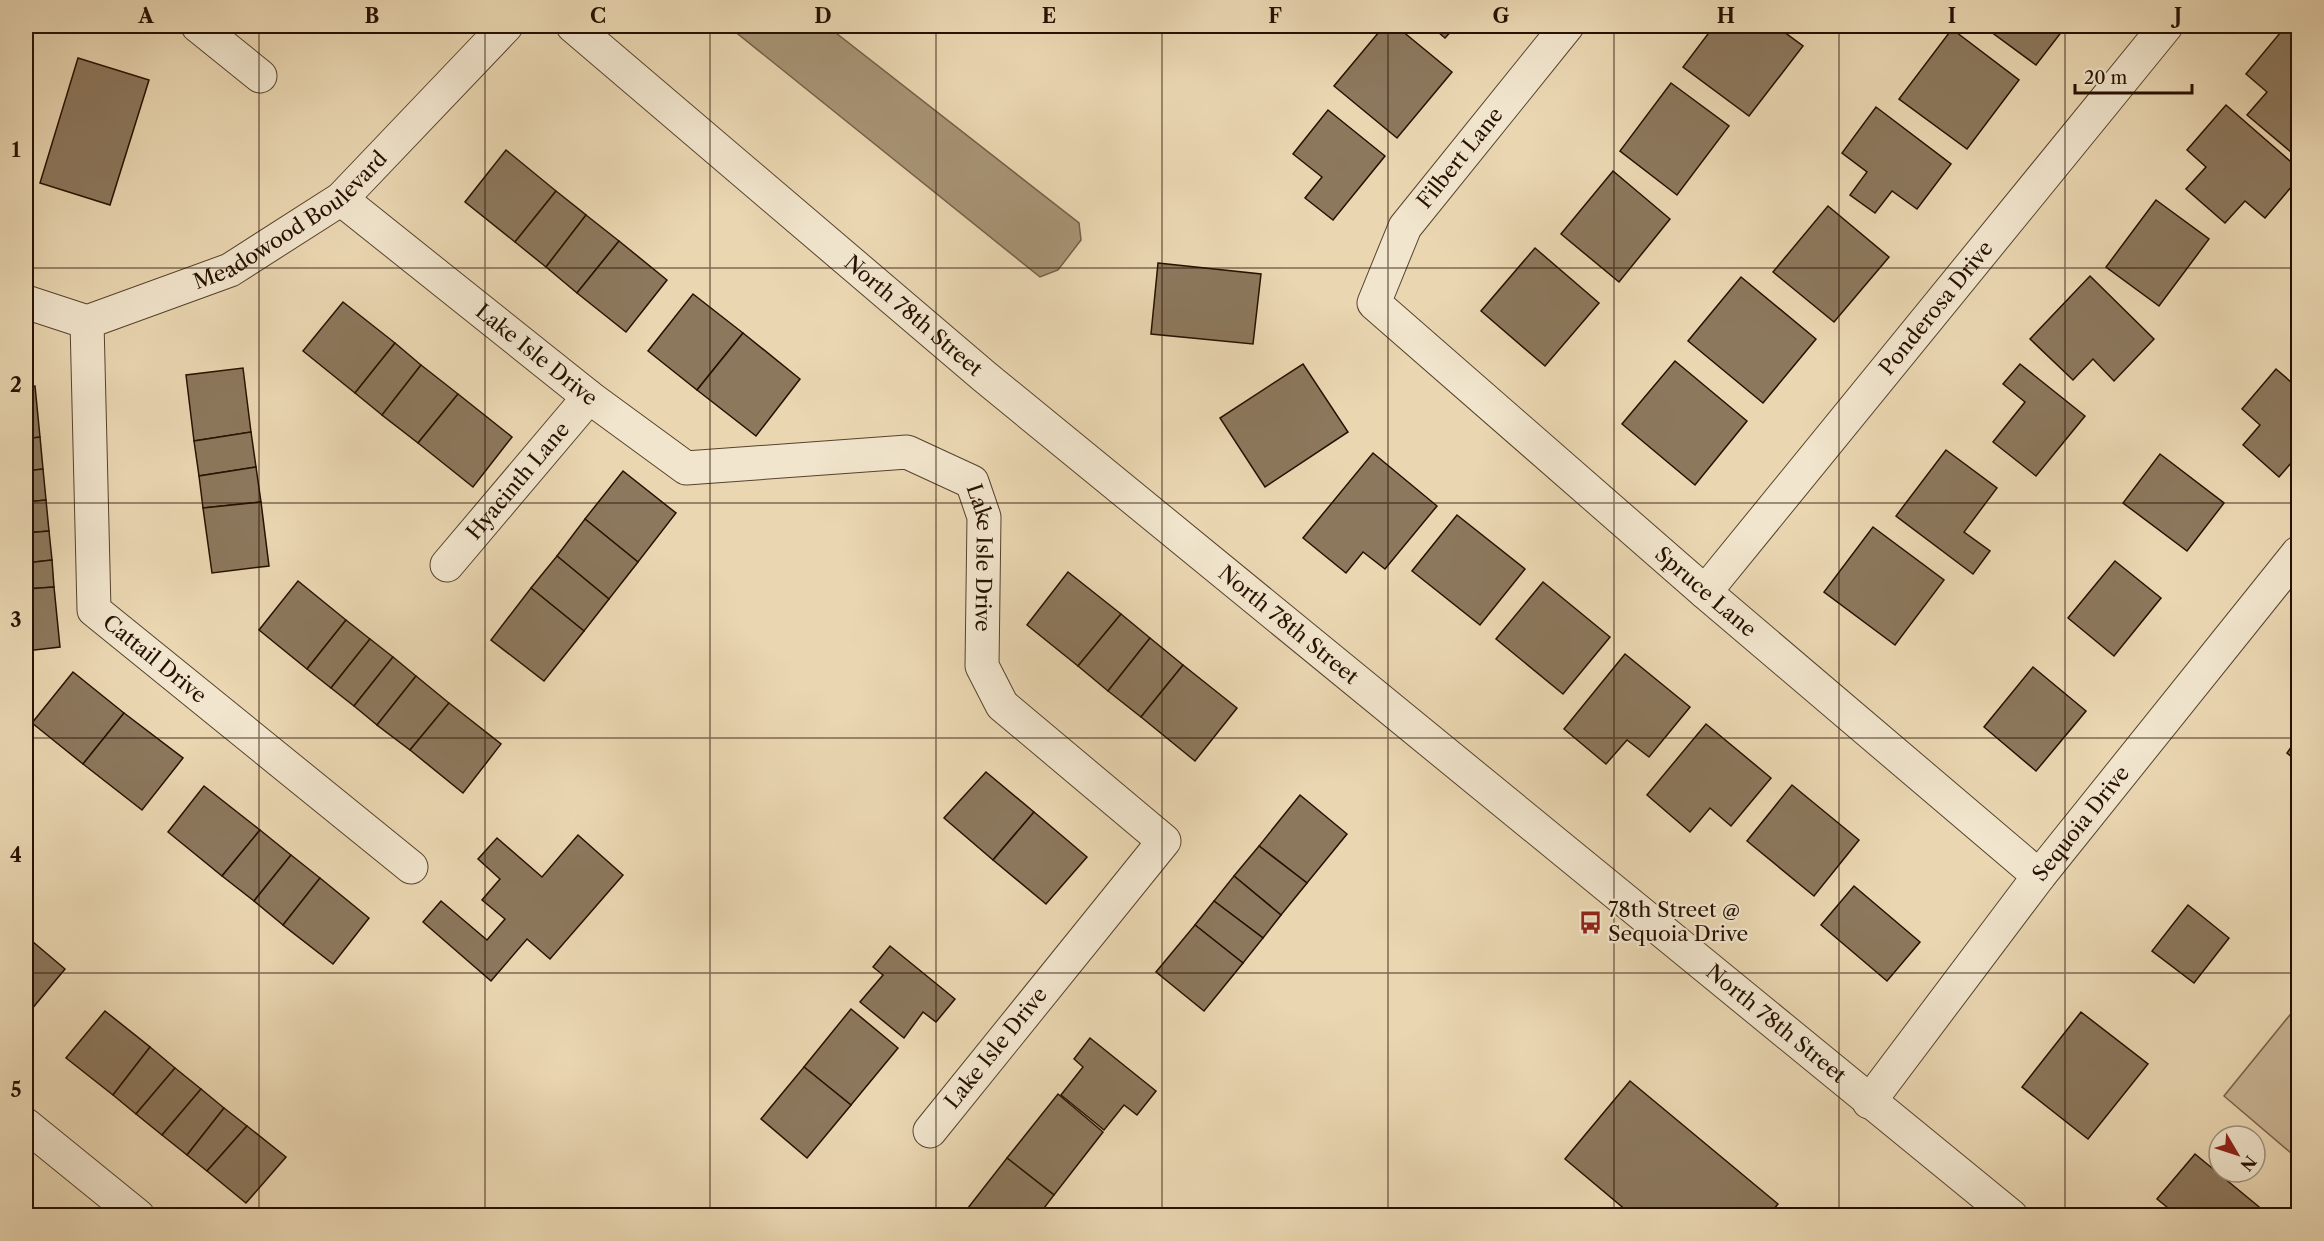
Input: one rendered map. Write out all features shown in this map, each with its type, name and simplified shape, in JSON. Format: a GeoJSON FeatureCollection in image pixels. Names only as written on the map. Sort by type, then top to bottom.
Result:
{"type":"FeatureCollection","features":[{"type":"Feature","properties":{"kind":"street"},"geometry":{"type":"LineString","coordinates":[[198,26],[260,76]]}},
{"type":"Feature","properties":{"kind":"street","name":"Meadowood Boulevard"},"geometry":{"type":"LineString","coordinates":[[87,322],[230,270],[341,200],[506,26]]}},
{"type":"Feature","properties":{"kind":"street","name":"North 78th Street"},"geometry":{"type":"LineString","coordinates":[[573,26],[985,377],[1869,1102],[2011,1215]]}},
{"type":"Feature","properties":{"kind":"street","name":"Filbert Lane"},"geometry":{"type":"LineString","coordinates":[[1374,303],[1405,227],[1567,26]]}},
{"type":"Feature","properties":{"kind":"street","name":"Ponderosa Drive"},"geometry":{"type":"LineString","coordinates":[[1705,592],[2166,26]]}},
{"type":"Feature","properties":{"kind":"street","name":"Lake Isle Drive"},"geometry":{"type":"LineString","coordinates":[[341,200],[589,397],[686,468],[907,452],[972,482],[984,517],[982,666],[1002,705],[1164,841],[930,1131]]}},
{"type":"Feature","properties":{"kind":"street"},"geometry":{"type":"LineString","coordinates":[[26,302],[87,322]]}},
{"type":"Feature","properties":{"kind":"street","name":"Spruce Lane"},"geometry":{"type":"LineString","coordinates":[[1374,303],[1705,592],[2039,876]]}},
{"type":"Feature","properties":{"kind":"street","name":"Cattail Drive"},"geometry":{"type":"LineString","coordinates":[[87,322],[94,610],[411,867]]}},
{"type":"Feature","properties":{"kind":"street","name":"Hyacinth Lane"},"geometry":{"type":"LineString","coordinates":[[447,565],[589,397]]}},
{"type":"Feature","properties":{"kind":"street","name":"Sequoia Drive"},"geometry":{"type":"LineString","coordinates":[[1869,1102],[2039,876],[2298,553]]}},
{"type":"Feature","properties":{"kind":"street"},"geometry":{"type":"LineString","coordinates":[[26,1125],[138,1215]]}},
{"type":"Feature","properties":{"kind":"shaded area"},"geometry":{"type":"Polygon","coordinates":[[[728,26],[827,26],[1079,223],[1081,240],[1058,270],[1040,277],[728,26]]]}},
{"type":"Feature","properties":{"kind":"shaded area"},"geometry":{"type":"Polygon","coordinates":[[[2298,1005],[2298,1159],[2267,1133],[2267,1124],[2257,1124],[2224,1096],[2298,1005]]]}},
{"type":"Feature","properties":{"kind":"building"},"geometry":{"type":"Polygon","coordinates":[[[1384,26],[1396,26],[1452,72],[1397,138],[1334,86],[1384,26]]]}},
{"type":"Feature","properties":{"kind":"building"},"geometry":{"type":"Polygon","coordinates":[[[1431,26],[1456,26],[1445,38],[1431,26]]]}},
{"type":"Feature","properties":{"kind":"building"},"geometry":{"type":"Polygon","coordinates":[[[1714,26],[1776,26],[1803,46],[1749,116],[1683,67],[1714,26]]]}},
{"type":"Feature","properties":{"kind":"building"},"geometry":{"type":"Polygon","coordinates":[[[1983,26],[2066,26],[2036,65],[1983,26]]]}},
{"type":"Feature","properties":{"kind":"building"},"geometry":{"type":"Polygon","coordinates":[[[2285,27],[2298,39],[2298,158],[2247,115],[2267,92],[2246,74],[2285,27]]]}},
{"type":"Feature","properties":{"kind":"building"},"geometry":{"type":"Polygon","coordinates":[[[1952,29],[2019,80],[1967,149],[1899,99],[1952,29]]]}},
{"type":"Feature","properties":{"kind":"building"},"geometry":{"type":"Polygon","coordinates":[[[78,58],[149,80],[110,205],[40,183],[78,58]]]}},
{"type":"Feature","properties":{"kind":"building"},"geometry":{"type":"Polygon","coordinates":[[[1671,83],[1729,126],[1677,195],[1620,151],[1671,83]]]}},
{"type":"Feature","properties":{"kind":"building"},"geometry":{"type":"Polygon","coordinates":[[[2226,105],[2298,168],[2298,179],[2265,218],[2245,201],[2225,223],[2186,189],[2206,167],[2187,150],[2226,105]]]}},
{"type":"Feature","properties":{"kind":"building"},"geometry":{"type":"Polygon","coordinates":[[[1876,107],[1951,164],[1917,209],[1892,191],[1875,213],[1850,195],[1867,172],[1842,153],[1876,107]]]}},
{"type":"Feature","properties":{"kind":"building"},"geometry":{"type":"Polygon","coordinates":[[[1328,110],[1385,156],[1333,220],[1305,198],[1322,177],[1293,154],[1328,110]]]}},
{"type":"Feature","properties":{"kind":"building"},"geometry":{"type":"Polygon","coordinates":[[[506,150],[556,191],[515,242],[465,202],[506,150]]]}},
{"type":"Feature","properties":{"kind":"building"},"geometry":{"type":"Polygon","coordinates":[[[1613,171],[1670,219],[1619,282],[1561,234],[1613,171]]]}},
{"type":"Feature","properties":{"kind":"building"},"geometry":{"type":"Polygon","coordinates":[[[556,191],[586,215],[546,267],[515,242],[556,191]]]}},
{"type":"Feature","properties":{"kind":"building"},"geometry":{"type":"Polygon","coordinates":[[[2156,200],[2209,239],[2159,306],[2106,267],[2156,200]]]}},
{"type":"Feature","properties":{"kind":"building"},"geometry":{"type":"Polygon","coordinates":[[[1828,206],[1889,257],[1834,322],[1773,272],[1828,206]]]}},
{"type":"Feature","properties":{"kind":"building"},"geometry":{"type":"Polygon","coordinates":[[[586,215],[619,241],[577,293],[546,267],[586,215]]]}},
{"type":"Feature","properties":{"kind":"building"},"geometry":{"type":"Polygon","coordinates":[[[619,241],[667,280],[626,332],[577,293],[619,241]]]}},
{"type":"Feature","properties":{"kind":"building"},"geometry":{"type":"Polygon","coordinates":[[[1535,248],[1599,303],[1545,366],[1481,311],[1535,248]]]}},
{"type":"Feature","properties":{"kind":"building"},"geometry":{"type":"Polygon","coordinates":[[[1158,263],[1261,274],[1253,344],[1151,334],[1158,263]]]}},
{"type":"Feature","properties":{"kind":"building"},"geometry":{"type":"Polygon","coordinates":[[[2090,276],[2154,339],[2114,381],[2093,359],[2073,380],[2030,339],[2090,276]]]}},
{"type":"Feature","properties":{"kind":"building"},"geometry":{"type":"Polygon","coordinates":[[[1741,277],[1816,339],[1763,403],[1688,341],[1741,277]]]}},
{"type":"Feature","properties":{"kind":"building"},"geometry":{"type":"Polygon","coordinates":[[[693,294],[743,333],[697,390],[648,351],[693,294]]]}},
{"type":"Feature","properties":{"kind":"building"},"geometry":{"type":"Polygon","coordinates":[[[343,302],[395,343],[355,393],[303,351],[343,302]]]}},
{"type":"Feature","properties":{"kind":"building"},"geometry":{"type":"Polygon","coordinates":[[[743,333],[800,379],[756,436],[697,390],[743,333]]]}},
{"type":"Feature","properties":{"kind":"building"},"geometry":{"type":"Polygon","coordinates":[[[395,343],[421,365],[382,415],[355,393],[395,343]]]}},
{"type":"Feature","properties":{"kind":"building"},"geometry":{"type":"Polygon","coordinates":[[[1675,361],[1747,421],[1695,485],[1622,424],[1675,361]]]}},
{"type":"Feature","properties":{"kind":"building"},"geometry":{"type":"Polygon","coordinates":[[[1303,364],[1348,432],[1265,487],[1220,418],[1303,364]]]}},
{"type":"Feature","properties":{"kind":"building"},"geometry":{"type":"Polygon","coordinates":[[[2020,364],[2085,416],[2036,476],[1993,442],[2025,402],[2003,384],[2020,364]]]}},
{"type":"Feature","properties":{"kind":"building"},"geometry":{"type":"Polygon","coordinates":[[[421,365],[458,394],[418,443],[382,415],[421,365]]]}},
{"type":"Feature","properties":{"kind":"building"},"geometry":{"type":"Polygon","coordinates":[[[243,368],[251,432],[194,441],[186,375],[243,368]]]}},
{"type":"Feature","properties":{"kind":"building"},"geometry":{"type":"Polygon","coordinates":[[[2276,369],[2298,388],[2298,418],[2296,421],[2298,423],[2298,455],[2279,477],[2243,445],[2260,425],[2242,409],[2276,369]]]}},
{"type":"Feature","properties":{"kind":"building"},"geometry":{"type":"Polygon","coordinates":[[[35,386],[40,437],[26,439],[26,387],[35,386]]]}},
{"type":"Feature","properties":{"kind":"building"},"geometry":{"type":"Polygon","coordinates":[[[458,394],[512,437],[473,487],[418,443],[458,394]]]}},
{"type":"Feature","properties":{"kind":"building"},"geometry":{"type":"Polygon","coordinates":[[[251,432],[256,467],[199,476],[194,441],[251,432]]]}},
{"type":"Feature","properties":{"kind":"building"},"geometry":{"type":"Polygon","coordinates":[[[40,437],[43,469],[26,471],[26,439],[40,437]]]}},
{"type":"Feature","properties":{"kind":"building"},"geometry":{"type":"Polygon","coordinates":[[[1946,450],[1997,488],[1964,532],[1990,551],[1973,574],[1896,516],[1946,450]]]}},
{"type":"Feature","properties":{"kind":"building"},"geometry":{"type":"Polygon","coordinates":[[[1373,453],[1437,506],[1385,569],[1363,552],[1346,573],[1303,538],[1373,453]]]}},
{"type":"Feature","properties":{"kind":"building"},"geometry":{"type":"Polygon","coordinates":[[[2160,454],[2224,503],[2187,551],[2123,503],[2160,454]]]}},
{"type":"Feature","properties":{"kind":"building"},"geometry":{"type":"Polygon","coordinates":[[[256,467],[261,502],[203,508],[199,476],[256,467]]]}},
{"type":"Feature","properties":{"kind":"building"},"geometry":{"type":"Polygon","coordinates":[[[43,469],[46,500],[26,502],[26,471],[43,469]]]}},
{"type":"Feature","properties":{"kind":"building"},"geometry":{"type":"Polygon","coordinates":[[[623,471],[676,513],[638,562],[585,519],[623,471]]]}},
{"type":"Feature","properties":{"kind":"building"},"geometry":{"type":"Polygon","coordinates":[[[46,500],[49,531],[26,533],[26,502],[46,500]]]}},
{"type":"Feature","properties":{"kind":"building"},"geometry":{"type":"Polygon","coordinates":[[[261,502],[269,566],[212,573],[203,508],[261,502]]]}},
{"type":"Feature","properties":{"kind":"building"},"geometry":{"type":"Polygon","coordinates":[[[1457,515],[1525,569],[1480,625],[1412,571],[1457,515]]]}},
{"type":"Feature","properties":{"kind":"building"},"geometry":{"type":"Polygon","coordinates":[[[585,519],[638,562],[609,599],[557,556],[585,519]]]}},
{"type":"Feature","properties":{"kind":"building"},"geometry":{"type":"Polygon","coordinates":[[[1873,527],[1944,580],[1895,645],[1824,592],[1873,527]]]}},
{"type":"Feature","properties":{"kind":"building"},"geometry":{"type":"Polygon","coordinates":[[[49,531],[52,560],[26,563],[26,533],[49,531]]]}},
{"type":"Feature","properties":{"kind":"building"},"geometry":{"type":"Polygon","coordinates":[[[557,556],[609,599],[584,631],[531,588],[557,556]]]}},
{"type":"Feature","properties":{"kind":"building"},"geometry":{"type":"Polygon","coordinates":[[[52,560],[54,587],[26,589],[26,563],[52,560]]]}},
{"type":"Feature","properties":{"kind":"building"},"geometry":{"type":"Polygon","coordinates":[[[2115,561],[2161,598],[2114,656],[2068,618],[2115,561]]]}},
{"type":"Feature","properties":{"kind":"building"},"geometry":{"type":"Polygon","coordinates":[[[1068,572],[1121,614],[1078,666],[1027,625],[1068,572]]]}},
{"type":"Feature","properties":{"kind":"building"},"geometry":{"type":"Polygon","coordinates":[[[298,581],[346,620],[307,669],[259,630],[298,581]]]}},
{"type":"Feature","properties":{"kind":"building"},"geometry":{"type":"Polygon","coordinates":[[[1543,582],[1610,637],[1563,694],[1496,639],[1543,582]]]}},
{"type":"Feature","properties":{"kind":"building"},"geometry":{"type":"Polygon","coordinates":[[[54,587],[60,647],[26,651],[26,589],[54,587]]]}},
{"type":"Feature","properties":{"kind":"building"},"geometry":{"type":"Polygon","coordinates":[[[531,588],[584,631],[544,681],[491,640],[531,588]]]}},
{"type":"Feature","properties":{"kind":"building"},"geometry":{"type":"Polygon","coordinates":[[[1121,614],[1150,638],[1108,691],[1078,666],[1121,614]]]}},
{"type":"Feature","properties":{"kind":"building"},"geometry":{"type":"Polygon","coordinates":[[[346,620],[370,639],[331,688],[307,669],[346,620]]]}},
{"type":"Feature","properties":{"kind":"building"},"geometry":{"type":"Polygon","coordinates":[[[1150,638],[1183,665],[1141,717],[1108,691],[1150,638]]]}},
{"type":"Feature","properties":{"kind":"building"},"geometry":{"type":"Polygon","coordinates":[[[370,639],[393,657],[354,706],[331,688],[370,639]]]}},
{"type":"Feature","properties":{"kind":"building"},"geometry":{"type":"Polygon","coordinates":[[[1625,654],[1690,707],[1649,757],[1627,740],[1606,764],[1564,729],[1625,654]]]}},
{"type":"Feature","properties":{"kind":"building"},"geometry":{"type":"Polygon","coordinates":[[[393,657],[416,676],[377,725],[354,706],[393,657]]]}},
{"type":"Feature","properties":{"kind":"building"},"geometry":{"type":"Polygon","coordinates":[[[1183,665],[1237,708],[1195,761],[1141,717],[1183,665]]]}},
{"type":"Feature","properties":{"kind":"building"},"geometry":{"type":"Polygon","coordinates":[[[2033,667],[2086,711],[2036,771],[1984,727],[2033,667]]]}},
{"type":"Feature","properties":{"kind":"building"},"geometry":{"type":"Polygon","coordinates":[[[73,672],[124,713],[83,764],[32,723],[73,672]]]}},
{"type":"Feature","properties":{"kind":"building"},"geometry":{"type":"Polygon","coordinates":[[[416,676],[449,703],[410,750],[377,725],[416,676]]]}},
{"type":"Feature","properties":{"kind":"building"},"geometry":{"type":"Polygon","coordinates":[[[449,703],[501,744],[463,793],[410,750],[449,703]]]}},
{"type":"Feature","properties":{"kind":"building"},"geometry":{"type":"Polygon","coordinates":[[[124,713],[183,758],[142,810],[83,764],[124,713]]]}},
{"type":"Feature","properties":{"kind":"building"},"geometry":{"type":"Polygon","coordinates":[[[1706,724],[1771,778],[1731,826],[1710,808],[1690,832],[1647,795],[1706,724]]]}},
{"type":"Feature","properties":{"kind":"building"},"geometry":{"type":"Polygon","coordinates":[[[2298,737],[2298,762],[2287,753],[2298,737]]]}},
{"type":"Feature","properties":{"kind":"building"},"geometry":{"type":"Polygon","coordinates":[[[986,772],[1034,812],[993,860],[944,818],[986,772]]]}},
{"type":"Feature","properties":{"kind":"building"},"geometry":{"type":"Polygon","coordinates":[[[1792,785],[1859,840],[1814,896],[1747,841],[1792,785]]]}},
{"type":"Feature","properties":{"kind":"building"},"geometry":{"type":"Polygon","coordinates":[[[204,786],[260,830],[222,876],[168,832],[204,786]]]}},
{"type":"Feature","properties":{"kind":"building"},"geometry":{"type":"Polygon","coordinates":[[[1300,795],[1347,834],[1307,883],[1259,846],[1300,795]]]}},
{"type":"Feature","properties":{"kind":"building"},"geometry":{"type":"Polygon","coordinates":[[[1034,812],[1087,857],[1046,904],[993,860],[1034,812]]]}},
{"type":"Feature","properties":{"kind":"building"},"geometry":{"type":"Polygon","coordinates":[[[260,830],[291,855],[254,901],[222,876],[260,830]]]}},
{"type":"Feature","properties":{"kind":"building"},"geometry":{"type":"Polygon","coordinates":[[[578,835],[623,875],[550,959],[527,939],[491,981],[423,922],[441,901],[487,940],[505,919],[482,900],[500,879],[478,859],[497,838],[542,877],[578,835]]]}},
{"type":"Feature","properties":{"kind":"building"},"geometry":{"type":"Polygon","coordinates":[[[1259,846],[1307,883],[1281,915],[1234,876],[1259,846]]]}},
{"type":"Feature","properties":{"kind":"building"},"geometry":{"type":"Polygon","coordinates":[[[291,855],[320,878],[283,925],[254,901],[291,855]]]}},
{"type":"Feature","properties":{"kind":"building"},"geometry":{"type":"Polygon","coordinates":[[[1234,876],[1281,915],[1263,938],[1214,901],[1234,876]]]}},
{"type":"Feature","properties":{"kind":"building"},"geometry":{"type":"Polygon","coordinates":[[[320,878],[369,918],[333,964],[283,925],[320,878]]]}},
{"type":"Feature","properties":{"kind":"building"},"geometry":{"type":"Polygon","coordinates":[[[1854,886],[1920,942],[1887,981],[1821,925],[1854,886]]]}},
{"type":"Feature","properties":{"kind":"building"},"geometry":{"type":"Polygon","coordinates":[[[1214,901],[1263,938],[1243,963],[1195,925],[1214,901]]]}},
{"type":"Feature","properties":{"kind":"building"},"geometry":{"type":"Polygon","coordinates":[[[2188,905],[2229,938],[2194,983],[2152,951],[2188,905]]]}},
{"type":"Feature","properties":{"kind":"building"},"geometry":{"type":"Polygon","coordinates":[[[1195,925],[1243,963],[1204,1011],[1156,972],[1195,925]]]}},
{"type":"Feature","properties":{"kind":"building"},"geometry":{"type":"Polygon","coordinates":[[[26,936],[65,969],[26,1016],[26,936]]]}},
{"type":"Feature","properties":{"kind":"building"},"geometry":{"type":"Polygon","coordinates":[[[890,946],[955,999],[936,1022],[923,1012],[904,1038],[860,1002],[883,975],[873,967],[890,946]]]}},
{"type":"Feature","properties":{"kind":"building"},"geometry":{"type":"Polygon","coordinates":[[[851,1009],[898,1048],[851,1105],[804,1067],[851,1009]]]}},
{"type":"Feature","properties":{"kind":"building"},"geometry":{"type":"Polygon","coordinates":[[[105,1011],[150,1047],[113,1095],[66,1058],[105,1011]]]}},
{"type":"Feature","properties":{"kind":"building"},"geometry":{"type":"Polygon","coordinates":[[[2081,1012],[2148,1064],[2088,1139],[2022,1087],[2081,1012]]]}},
{"type":"Feature","properties":{"kind":"building"},"geometry":{"type":"Polygon","coordinates":[[[1090,1038],[1156,1091],[1137,1115],[1124,1105],[1104,1130],[1061,1095],[1083,1067],[1074,1059],[1090,1038]]]}},
{"type":"Feature","properties":{"kind":"building"},"geometry":{"type":"Polygon","coordinates":[[[150,1047],[175,1068],[136,1114],[113,1095],[150,1047]]]}},
{"type":"Feature","properties":{"kind":"building"},"geometry":{"type":"Polygon","coordinates":[[[804,1067],[851,1105],[807,1158],[761,1119],[804,1067]]]}},
{"type":"Feature","properties":{"kind":"building"},"geometry":{"type":"Polygon","coordinates":[[[175,1068],[201,1089],[162,1135],[136,1114],[175,1068]]]}},
{"type":"Feature","properties":{"kind":"building"},"geometry":{"type":"Polygon","coordinates":[[[1630,1081],[1778,1204],[1768,1216],[1633,1216],[1565,1159],[1630,1081]]]}},
{"type":"Feature","properties":{"kind":"building"},"geometry":{"type":"Polygon","coordinates":[[[201,1089],[224,1108],[187,1155],[162,1135],[201,1089]]]}},
{"type":"Feature","properties":{"kind":"building"},"geometry":{"type":"Polygon","coordinates":[[[1058,1094],[1103,1132],[1054,1195],[1007,1158],[1058,1094]]]}},
{"type":"Feature","properties":{"kind":"building"},"geometry":{"type":"Polygon","coordinates":[[[224,1108],[247,1126],[207,1171],[187,1155],[224,1108]]]}},
{"type":"Feature","properties":{"kind":"building"},"geometry":{"type":"Polygon","coordinates":[[[247,1126],[286,1157],[246,1203],[207,1171],[247,1126]]]}},
{"type":"Feature","properties":{"kind":"building"},"geometry":{"type":"Polygon","coordinates":[[[2195,1154],[2207,1164],[2207,1184],[2231,1184],[2270,1216],[2178,1216],[2157,1199],[2195,1154]]]}},
{"type":"Feature","properties":{"kind":"building"},"geometry":{"type":"Polygon","coordinates":[[[1007,1158],[1054,1195],[1038,1216],[977,1216],[968,1208],[1007,1158]]]}},
{"type":"Feature","properties":{"kind":"place","name":"78th Street @ Sequoia Drive"},"geometry":{"type":"Point","coordinates":[1590,922]}}]}
